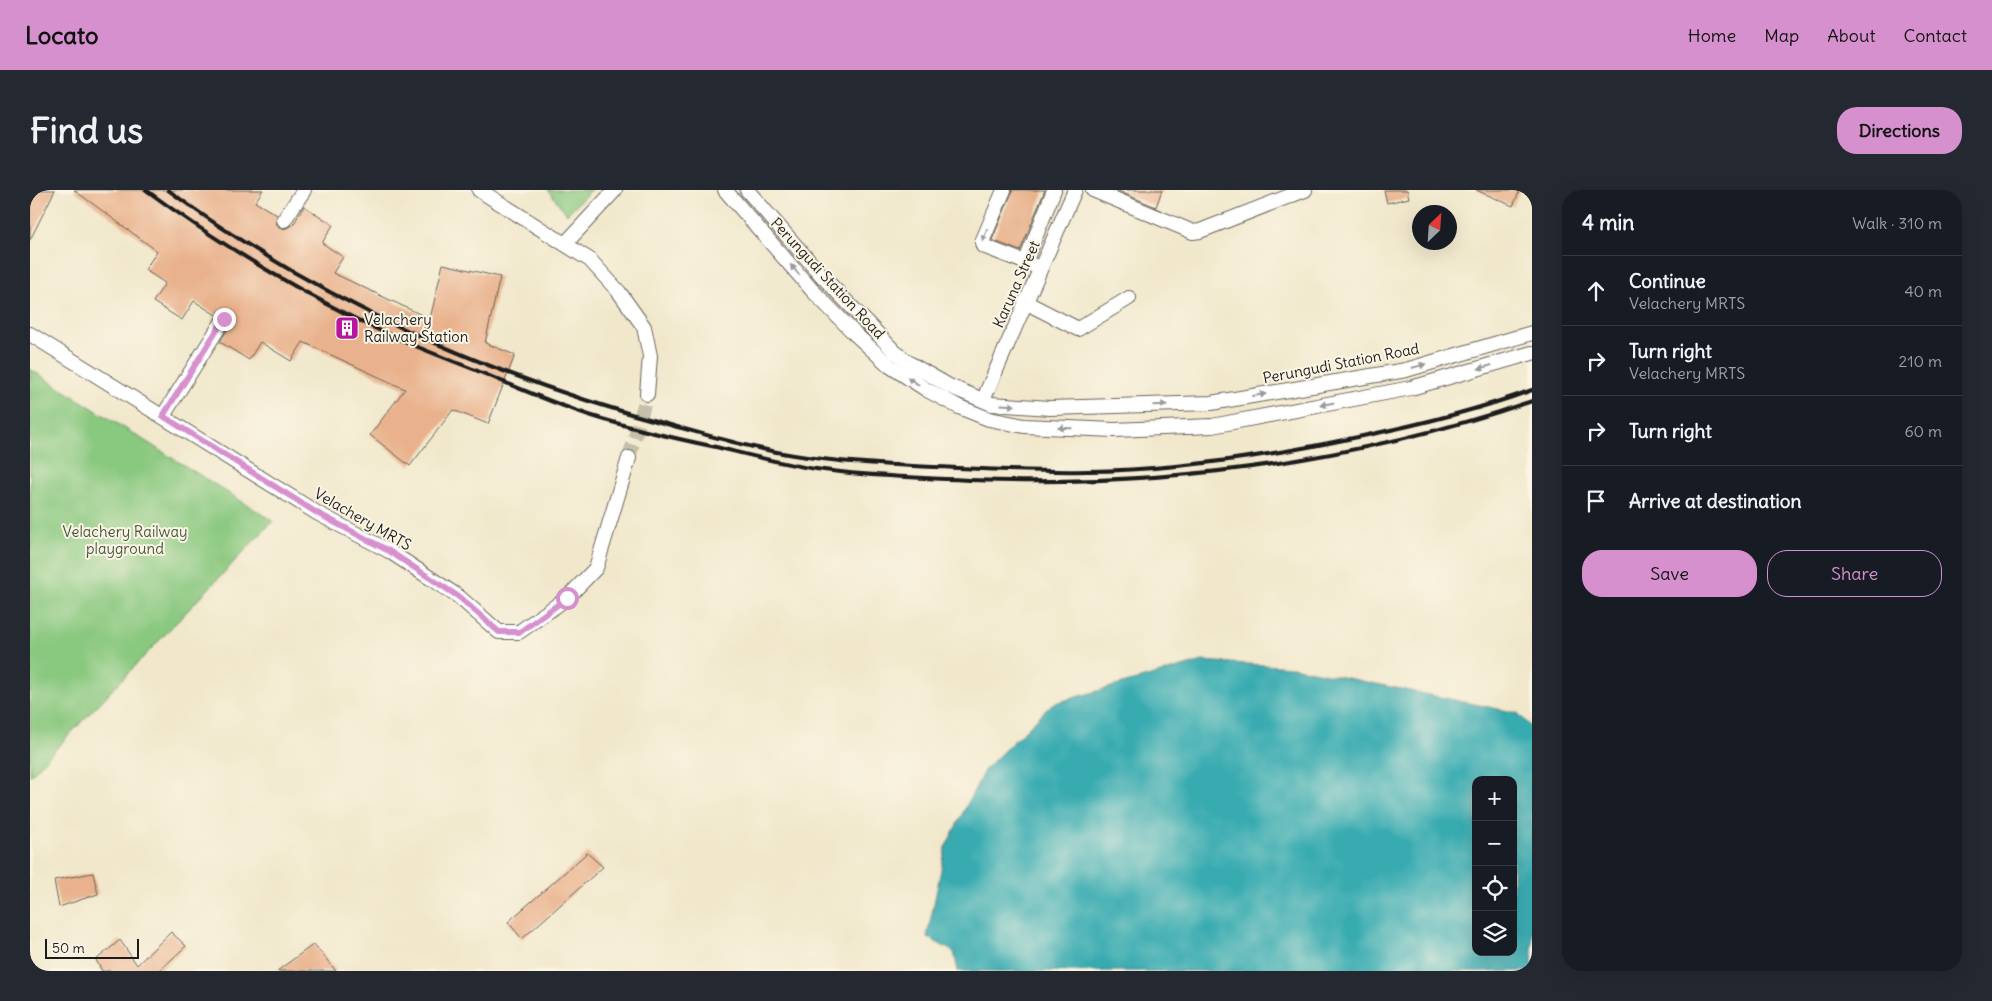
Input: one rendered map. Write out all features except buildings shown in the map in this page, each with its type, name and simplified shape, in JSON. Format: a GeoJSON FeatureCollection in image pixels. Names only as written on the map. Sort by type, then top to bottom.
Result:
{"type":"FeatureCollection","features":[{"type":"Feature","properties":{"kind":"street"},"geometry":{"type":"LineString","coordinates":[[284,220],[304,190]]}},
{"type":"Feature","properties":{"kind":"street"},"geometry":{"type":"LineString","coordinates":[[478,190],[590,260],[619,292],[644,327],[650,356],[648,394]]}},
{"type":"Feature","properties":{"kind":"street"},"geometry":{"type":"LineString","coordinates":[[565,244],[616,190]]}},
{"type":"Feature","properties":{"kind":"street","name":"Perungudi Station Road"},"geometry":{"type":"LineString","coordinates":[[725,190],[812,290],[890,366],[926,390],[958,407],[989,419],[1024,426],[1114,430],[1212,426],[1403,390],[1532,353]]}},
{"type":"Feature","properties":{"kind":"street","name":"Perungudi Station Road"},"geometry":{"type":"LineString","coordinates":[[747,190],[823,277],[895,352],[909,363],[949,386],[992,404],[1050,408],[1211,403],[1397,372],[1532,333]]}},
{"type":"Feature","properties":{"kind":"street"},"geometry":{"type":"LineString","coordinates":[[1004,190],[982,242],[983,246],[1040,268]]}},
{"type":"Feature","properties":{"kind":"street"},"geometry":{"type":"LineString","coordinates":[[1025,263],[1054,190]]}},
{"type":"Feature","properties":{"kind":"street"},"geometry":{"type":"LineString","coordinates":[[1093,190],[1189,231],[1200,231],[1306,190]]}},
{"type":"Feature","properties":{"kind":"street","name":"Karuna Street"},"geometry":{"type":"LineString","coordinates":[[987,391],[1066,212],[1071,191]]}},
{"type":"Feature","properties":{"kind":"street"},"geometry":{"type":"LineString","coordinates":[[1049,205],[1066,212]]}},
{"type":"Feature","properties":{"kind":"street"},"geometry":{"type":"LineString","coordinates":[[1035,238],[1051,245]]}},
{"type":"Feature","properties":{"kind":"street"},"geometry":{"type":"LineString","coordinates":[[1025,302],[1078,329],[1128,298]]}},
{"type":"Feature","properties":{"kind":"street"},"geometry":{"type":"LineString","coordinates":[[163,416],[224,319]]}},
{"type":"Feature","properties":{"kind":"street","name":"Velachery MRTS"},"geometry":{"type":"LineString","coordinates":[[30,334],[317,513],[389,551],[459,597],[499,632],[520,632],[567,598],[596,568],[629,458]]}},
{"type":"Feature","properties":{"kind":"green space"},"geometry":{"type":"Polygon","coordinates":[[[548,190],[591,190],[567,214],[548,190]]]}},
{"type":"Feature","properties":{"kind":"green space","name":"Velachery Railway playground"},"geometry":{"type":"Polygon","coordinates":[[[30,369],[273,521],[30,776],[30,369]]]}},
{"type":"Feature","properties":{"kind":"water"},"geometry":{"type":"Polygon","coordinates":[[[1203,661],[1293,667],[1518,713],[1532,728],[1532,971],[958,971],[954,952],[927,937],[946,846],[985,769],[1052,704],[1203,661]]]}},
{"type":"Feature","properties":{"kind":"tunnel"},"geometry":{"type":"LineString","coordinates":[[629,458],[647,394]]}},
{"type":"Feature","properties":{"kind":"railway"},"geometry":{"type":"LineString","coordinates":[[146,190],[195,225],[272,273],[352,317],[412,344],[545,399],[589,415],[668,436],[816,469],[912,477],[1042,481],[1184,474],[1255,466],[1325,455],[1395,440],[1464,422],[1532,401]]}},
{"type":"Feature","properties":{"kind":"railway"},"geometry":{"type":"LineString","coordinates":[[168,190],[225,230],[284,267],[346,301],[410,332],[475,360],[607,407],[740,444],[807,457],[882,464],[1039,471],[1121,470],[1190,465],[1257,456],[1380,432],[1467,411],[1532,390]]}},
{"type":"Feature","properties":{"kind":"place","name":"Velachery Railway Station"},"geometry":{"type":"Point","coordinates":[347,328]}},
{"type":"Feature","properties":{"kind":"route"},"geometry":{"type":"LineString","coordinates":[[224,319],[163,416],[317,513],[389,551],[459,597],[499,632],[520,632],[567,598]]}}]}
